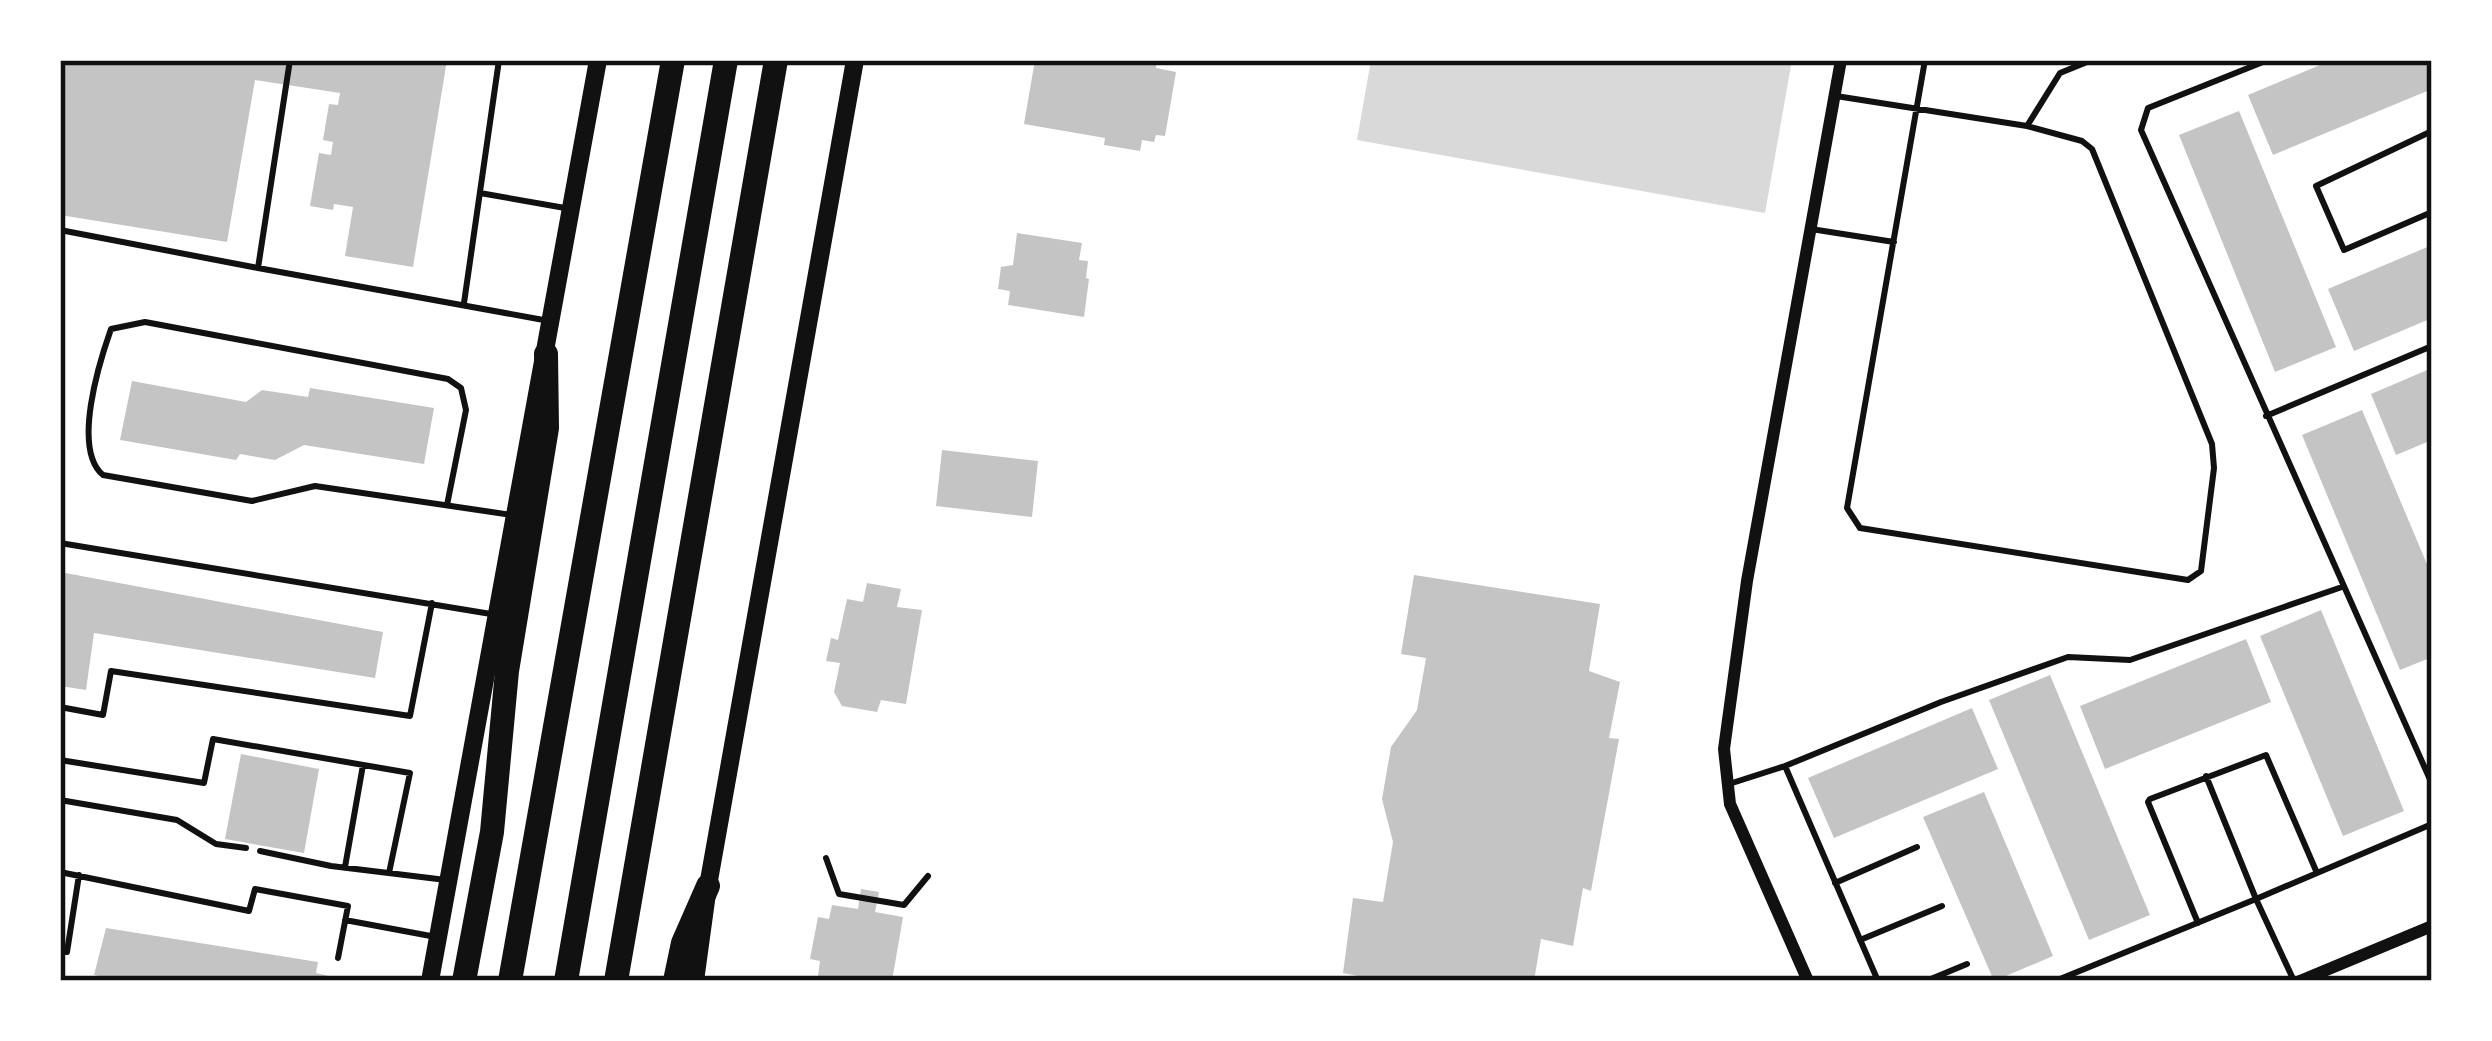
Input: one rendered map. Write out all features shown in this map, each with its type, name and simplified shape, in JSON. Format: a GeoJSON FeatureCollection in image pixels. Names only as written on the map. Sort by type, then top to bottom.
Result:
{"type":"FeatureCollection","features":[{"type":"Feature","properties":{"kind":"highway"},"geometry":{"type":"LineString","coordinates":[[510,981],[673,60]]}},
{"type":"Feature","properties":{"kind":"highway"},"geometry":{"type":"LineString","coordinates":[[566,981],[726,60]]}},
{"type":"Feature","properties":{"kind":"highway"},"geometry":{"type":"LineString","coordinates":[[616,981],[776,60]]}},
{"type":"Feature","properties":{"kind":"highway"},"geometry":{"type":"LineString","coordinates":[[464,981],[492,832],[507,671],[547,428],[546,354]]}},
{"type":"Feature","properties":{"kind":"highway"},"geometry":{"type":"LineString","coordinates":[[675,981],[683,943],[707,886]]}},
{"type":"Feature","properties":{"kind":"main road"},"geometry":{"type":"LineString","coordinates":[[430,981],[598,60]]}},
{"type":"Feature","properties":{"kind":"main road"},"geometry":{"type":"LineString","coordinates":[[695,981],[707,886],[855,60]]}},
{"type":"Feature","properties":{"kind":"street"},"geometry":{"type":"LineString","coordinates":[[1805,978],[1737,824],[1726,784],[1725,731],[1747,581],[1841,60]]}},
{"type":"Feature","properties":{"kind":"street"},"geometry":{"type":"LineString","coordinates":[[2297,981],[2432,926]]}},
{"type":"Feature","properties":{"kind":"lane"},"geometry":{"type":"LineString","coordinates":[[258,268],[290,60]]}},
{"type":"Feature","properties":{"kind":"lane"},"geometry":{"type":"LineString","coordinates":[[464,303],[499,60]]}},
{"type":"Feature","properties":{"kind":"lane"},"geometry":{"type":"LineString","coordinates":[[1834,96],[1917,109],[2027,126],[2082,141],[2092,149],[2212,444],[2214,468],[2200,571],[2188,580],[1860,528],[1847,508],[1894,242],[1917,109],[1925,60]]}},
{"type":"Feature","properties":{"kind":"lane"},"geometry":{"type":"LineString","coordinates":[[2027,126],[2060,74],[2092,60]]}},
{"type":"Feature","properties":{"kind":"lane"},"geometry":{"type":"LineString","coordinates":[[2269,60],[2148,108],[2141,130],[2432,784]]}},
{"type":"Feature","properties":{"kind":"lane"},"geometry":{"type":"LineString","coordinates":[[2432,131],[2316,186],[2344,250],[2432,212]]}},
{"type":"Feature","properties":{"kind":"lane"},"geometry":{"type":"LineString","coordinates":[[480,193],[572,209]]}},
{"type":"Feature","properties":{"kind":"lane"},"geometry":{"type":"LineString","coordinates":[[1811,229],[1894,242]]}},
{"type":"Feature","properties":{"kind":"lane"},"geometry":{"type":"LineString","coordinates":[[60,230],[552,321]]}},
{"type":"Feature","properties":{"kind":"lane"},"geometry":{"type":"LineString","coordinates":[[447,505],[466,410],[461,388],[448,379],[145,322],[111,328],[100,361],[87,448],[103,475],[252,501],[315,486],[512,515]]}},
{"type":"Feature","properties":{"kind":"lane"},"geometry":{"type":"LineString","coordinates":[[2266,416],[2432,346]]}},
{"type":"Feature","properties":{"kind":"lane"},"geometry":{"type":"LineString","coordinates":[[60,543],[495,614]]}},
{"type":"Feature","properties":{"kind":"lane"},"geometry":{"type":"LineString","coordinates":[[1726,784],[1785,766],[2068,657],[2130,660],[2342,587]]}},
{"type":"Feature","properties":{"kind":"lane"},"geometry":{"type":"LineString","coordinates":[[60,707],[103,715],[111,671],[410,716],[431,603]]}},
{"type":"Feature","properties":{"kind":"lane"},"geometry":{"type":"LineString","coordinates":[[60,760],[204,783],[213,739],[410,773],[389,873]]}},
{"type":"Feature","properties":{"kind":"lane"},"geometry":{"type":"LineString","coordinates":[[2198,923],[2148,802],[2206,776],[2266,755],[2317,873]]}},
{"type":"Feature","properties":{"kind":"lane"},"geometry":{"type":"LineString","coordinates":[[345,867],[363,765]]}},
{"type":"Feature","properties":{"kind":"lane"},"geometry":{"type":"LineString","coordinates":[[1785,766],[1878,981]]}},
{"type":"Feature","properties":{"kind":"lane"},"geometry":{"type":"LineString","coordinates":[[2206,776],[2256,899],[2297,981]]}},
{"type":"Feature","properties":{"kind":"lane"},"geometry":{"type":"LineString","coordinates":[[60,800],[177,820],[215,844],[246,848]]}},
{"type":"Feature","properties":{"kind":"lane"},"geometry":{"type":"LineString","coordinates":[[2055,981],[2432,824]]}},
{"type":"Feature","properties":{"kind":"lane"},"geometry":{"type":"LineString","coordinates":[[1835,883],[1917,848]]}},
{"type":"Feature","properties":{"kind":"lane"},"geometry":{"type":"LineString","coordinates":[[260,851],[331,866],[448,880]]}},
{"type":"Feature","properties":{"kind":"lane"},"geometry":{"type":"LineString","coordinates":[[826,858],[839,894],[904,905],[928,877]]}},
{"type":"Feature","properties":{"kind":"lane"},"geometry":{"type":"LineString","coordinates":[[60,872],[249,911],[255,889],[348,906],[338,958]]}},
{"type":"Feature","properties":{"kind":"lane"},"geometry":{"type":"LineString","coordinates":[[60,951],[67,952],[79,874]]}},
{"type":"Feature","properties":{"kind":"lane"},"geometry":{"type":"LineString","coordinates":[[1860,940],[1942,906]]}},
{"type":"Feature","properties":{"kind":"lane"},"geometry":{"type":"LineString","coordinates":[[345,920],[437,937]]}},
{"type":"Feature","properties":{"kind":"lane"},"geometry":{"type":"LineString","coordinates":[[1926,981],[1967,964]]}},
{"type":"Feature","properties":{"kind":"shaded area"},"geometry":{"type":"Polygon","coordinates":[[[1371,60],[1792,60],[1765,213],[1357,140],[1371,60]]]}},
{"type":"Feature","properties":{"kind":"building"},"geometry":{"type":"Polygon","coordinates":[[[60,60],[447,60],[413,267],[345,256],[353,207],[310,206],[319,153],[331,155],[333,142],[323,140],[329,104],[338,105],[340,93],[255,80],[227,242],[60,215],[60,60]]]}},
{"type":"Feature","properties":{"kind":"building"},"geometry":{"type":"Polygon","coordinates":[[[1035,60],[1157,60],[1156,68],[1176,72],[1165,136],[1156,135],[1154,142],[1142,140],[1140,151],[1104,145],[1105,138],[1024,124],[1035,60]]]}},
{"type":"Feature","properties":{"kind":"building"},"geometry":{"type":"Polygon","coordinates":[[[2332,60],[2432,60],[2432,89],[2273,155],[2248,95],[2332,60]]]}},
{"type":"Feature","properties":{"kind":"building"},"geometry":{"type":"Polygon","coordinates":[[[2239,111],[2336,347],[2275,372],[2179,135],[2239,111]]]}},
{"type":"Feature","properties":{"kind":"building"},"geometry":{"type":"Polygon","coordinates":[[[1017,233],[1082,243],[1079,260],[1088,261],[1089,279],[1084,317],[1008,305],[1010,291],[998,289],[1001,267],[1013,265],[1017,233]]]}},
{"type":"Feature","properties":{"kind":"building"},"geometry":{"type":"Polygon","coordinates":[[[2432,245],[2432,318],[2354,351],[2328,289],[2432,245]]]}},
{"type":"Feature","properties":{"kind":"building"},"geometry":{"type":"Polygon","coordinates":[[[2432,368],[2432,440],[2396,455],[2371,394],[2432,368]]]}},
{"type":"Feature","properties":{"kind":"building"},"geometry":{"type":"Polygon","coordinates":[[[132,381],[246,402],[262,390],[308,397],[310,388],[434,408],[424,464],[304,445],[275,460],[240,454],[236,460],[120,440],[132,381]]]}},
{"type":"Feature","properties":{"kind":"building"},"geometry":{"type":"Polygon","coordinates":[[[2362,410],[2432,576],[2432,657],[2400,670],[2302,435],[2362,410]]]}},
{"type":"Feature","properties":{"kind":"building"},"geometry":{"type":"Polygon","coordinates":[[[942,450],[1038,461],[1032,517],[936,506],[942,450]]]}},
{"type":"Feature","properties":{"kind":"building"},"geometry":{"type":"Polygon","coordinates":[[[60,572],[383,632],[375,678],[94,633],[86,690],[60,686],[60,572]]]}},
{"type":"Feature","properties":{"kind":"building"},"geometry":{"type":"Polygon","coordinates":[[[1414,575],[1600,604],[1589,671],[1620,682],[1609,738],[1619,739],[1591,891],[1583,888],[1573,946],[1541,939],[1534,981],[1382,981],[1343,973],[1353,898],[1383,902],[1393,842],[1382,799],[1391,747],[1417,710],[1426,658],[1401,654],[1414,575]]]}},
{"type":"Feature","properties":{"kind":"building"},"geometry":{"type":"Polygon","coordinates":[[[867,583],[901,589],[897,607],[922,610],[906,704],[881,700],[877,712],[842,706],[834,692],[840,663],[826,661],[831,638],[838,640],[847,599],[863,602],[867,583]]]}},
{"type":"Feature","properties":{"kind":"building"},"geometry":{"type":"Polygon","coordinates":[[[2321,610],[2404,811],[2343,836],[2260,636],[2321,610]]]}},
{"type":"Feature","properties":{"kind":"building"},"geometry":{"type":"Polygon","coordinates":[[[2246,639],[2271,702],[2105,769],[2080,706],[2246,639]]]}},
{"type":"Feature","properties":{"kind":"building"},"geometry":{"type":"Polygon","coordinates":[[[2050,675],[2150,915],[2089,940],[1989,700],[2050,675]]]}},
{"type":"Feature","properties":{"kind":"building"},"geometry":{"type":"Polygon","coordinates":[[[1972,708],[1998,769],[1834,838],[1808,778],[1972,708]]]}},
{"type":"Feature","properties":{"kind":"building"},"geometry":{"type":"Polygon","coordinates":[[[241,754],[319,769],[304,853],[225,839],[241,754]]]}},
{"type":"Feature","properties":{"kind":"building"},"geometry":{"type":"Polygon","coordinates":[[[1984,792],[2053,956],[1994,981],[1923,817],[1984,792]]]}},
{"type":"Feature","properties":{"kind":"building"},"geometry":{"type":"Polygon","coordinates":[[[861,889],[879,892],[875,912],[903,917],[892,981],[818,976],[820,961],[810,959],[818,917],[829,919],[832,905],[858,909],[861,889]]]}},
{"type":"Feature","properties":{"kind":"building"},"geometry":{"type":"Polygon","coordinates":[[[106,928],[318,962],[316,973],[350,981],[127,981],[94,975],[106,928]]]}}]}
